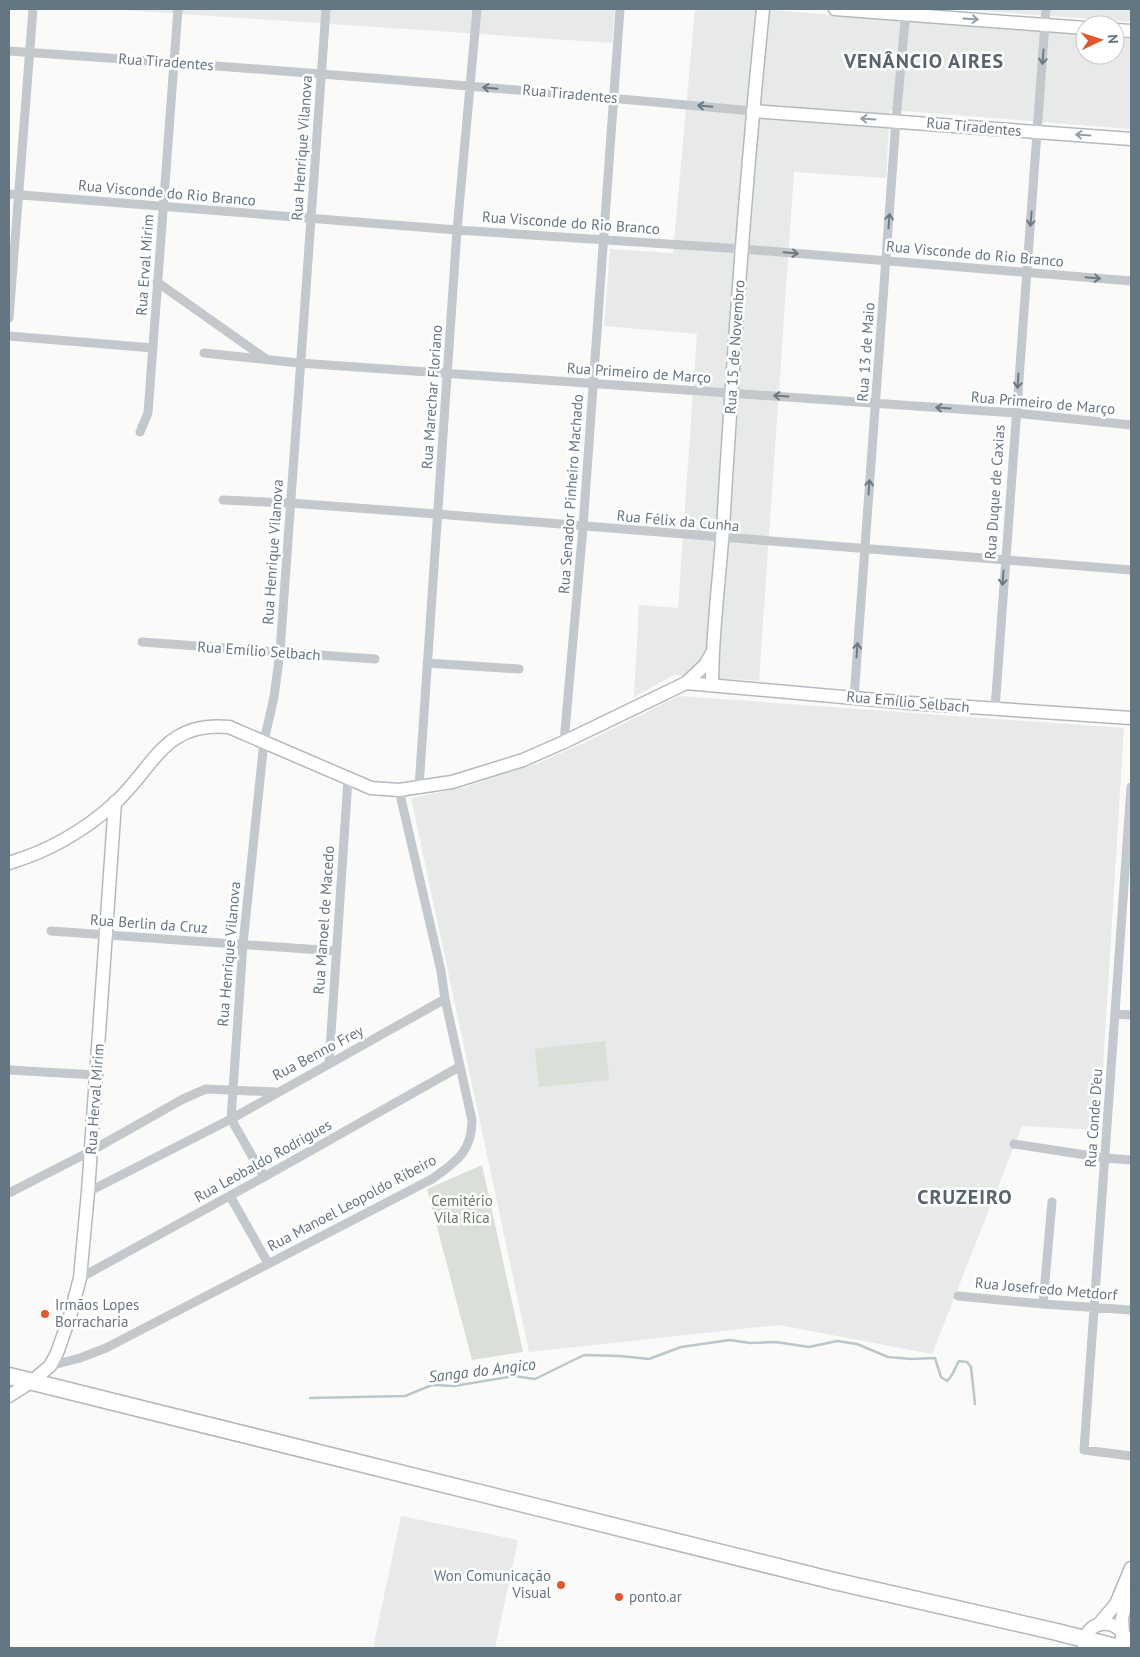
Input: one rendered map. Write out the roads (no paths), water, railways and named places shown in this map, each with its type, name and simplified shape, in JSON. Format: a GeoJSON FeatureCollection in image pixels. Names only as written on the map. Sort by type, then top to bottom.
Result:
{"type":"FeatureCollection","features":[{"type":"Feature","properties":{"kind":"highway"},"geometry":{"type":"LineString","coordinates":[[9,1376],[834,1581],[1060,1633],[1124,1642]]}},
{"type":"Feature","properties":{"kind":"main road","name":"Rua 15 de Novembro"},"geometry":{"type":"LineString","coordinates":[[712,685],[712,653],[722,538],[731,393],[763,9]]}},
{"type":"Feature","properties":{"kind":"main road"},"geometry":{"type":"LineString","coordinates":[[835,9],[906,11],[1075,27]]}},
{"type":"Feature","properties":{"kind":"main road","name":"Rua Tiradentes"},"geometry":{"type":"LineString","coordinates":[[753,111],[896,120],[1131,139]]}},
{"type":"Feature","properties":{"kind":"main road"},"geometry":{"type":"LineString","coordinates":[[9,863],[40,852],[76,834],[115,802],[166,745],[189,730],[211,725],[229,726],[371,788],[399,790],[452,782],[523,760],[686,683],[704,665],[712,653]]}},
{"type":"Feature","properties":{"kind":"main road","name":"Rua Emílio Selbach"},"geometry":{"type":"LineString","coordinates":[[686,683],[854,698],[1131,718]]}},
{"type":"Feature","properties":{"kind":"main road","name":"Rua Herval Mirim"},"geometry":{"type":"LineString","coordinates":[[9,1396],[31,1382],[50,1366],[57,1353],[70,1316],[80,1278],[107,934],[115,802]]}},
{"type":"Feature","properties":{"kind":"main road"},"geometry":{"type":"LineString","coordinates":[[1088,1638],[1110,1612],[1120,1596],[1131,1568]]}},
{"type":"Feature","properties":{"kind":"main road"},"geometry":{"type":"LineString","coordinates":[[1124,1642],[1122,1618],[1131,1588]]}},
{"type":"Feature","properties":{"kind":"street"},"geometry":{"type":"LineString","coordinates":[[9,318],[33,9]]}},
{"type":"Feature","properties":{"kind":"street","name":"Rua Erval Mirim"},"geometry":{"type":"LineString","coordinates":[[140,432],[148,413],[178,9]]}},
{"type":"Feature","properties":{"kind":"street","name":"Rua Henrique Vilanova"},"geometry":{"type":"LineString","coordinates":[[231,1119],[243,944],[264,741],[274,696],[280,652],[299,363],[326,9]]}},
{"type":"Feature","properties":{"kind":"street","name":"Rua Marechar Floriano"},"geometry":{"type":"LineString","coordinates":[[419,787],[447,374],[477,9]]}},
{"type":"Feature","properties":{"kind":"street","name":"Rua Senador Pinheiro Machado"},"geometry":{"type":"LineString","coordinates":[[564,742],[582,527],[620,9]]}},
{"type":"Feature","properties":{"kind":"street","name":"Rua Duque de Caxias"},"geometry":{"type":"LineString","coordinates":[[995,709],[1004,560],[1046,9]]}},
{"type":"Feature","properties":{"kind":"street","name":"Rua 13 de Maio"},"geometry":{"type":"LineString","coordinates":[[854,698],[896,120],[906,11]]}},
{"type":"Feature","properties":{"kind":"street","name":"Rua Tiradentes"},"geometry":{"type":"LineString","coordinates":[[9,51],[175,62],[753,111]]}},
{"type":"Feature","properties":{"kind":"street","name":"Rua Visconde do Rio Branco"},"geometry":{"type":"LineString","coordinates":[[9,194],[458,230],[742,248],[1131,281]]}},
{"type":"Feature","properties":{"kind":"street"},"geometry":{"type":"LineString","coordinates":[[158,282],[268,360]]}},
{"type":"Feature","properties":{"kind":"street"},"geometry":{"type":"LineString","coordinates":[[9,336],[153,348]]}},
{"type":"Feature","properties":{"kind":"street","name":"Rua Primeiro de Março"},"geometry":{"type":"LineString","coordinates":[[204,353],[299,363],[447,374],[1015,413],[1131,425]]}},
{"type":"Feature","properties":{"kind":"street","name":"Rua Félix da Cunha"},"geometry":{"type":"LineString","coordinates":[[223,500],[437,514],[1131,570]]}},
{"type":"Feature","properties":{"kind":"street","name":"Rua Emílio Selbach"},"geometry":{"type":"LineString","coordinates":[[142,642],[375,659]]}},
{"type":"Feature","properties":{"kind":"street"},"geometry":{"type":"LineString","coordinates":[[427,662],[519,668]]}},
{"type":"Feature","properties":{"kind":"street","name":"Rua Manoel de Macedo"},"geometry":{"type":"LineString","coordinates":[[329,1064],[335,951],[348,779]]}},
{"type":"Feature","properties":{"kind":"street","name":"Rua Conde D'eu"},"geometry":{"type":"LineString","coordinates":[[1131,788],[1129,868],[1115,1014],[1084,1450],[1131,1456]]}},
{"type":"Feature","properties":{"kind":"street","name":"Rua Manoel Leopoldo Ribeiro"},"geometry":{"type":"LineString","coordinates":[[50,1366],[80,1358],[106,1348],[432,1179],[452,1165],[467,1148],[472,1135],[472,1120],[459,1067],[441,971],[399,790]]}},
{"type":"Feature","properties":{"kind":"street","name":"Rua Berlin da Cruz"},"geometry":{"type":"LineString","coordinates":[[50,931],[335,951]]}},
{"type":"Feature","properties":{"kind":"street","name":"Rua Benno Frey"},"geometry":{"type":"LineString","coordinates":[[9,1193],[183,1099],[206,1089],[276,1092],[445,999]]}},
{"type":"Feature","properties":{"kind":"street"},"geometry":{"type":"LineString","coordinates":[[1115,1014],[1131,1015]]}},
{"type":"Feature","properties":{"kind":"street","name":"Rua Leobaldo Rodrigues"},"geometry":{"type":"LineString","coordinates":[[80,1278],[459,1067]]}},
{"type":"Feature","properties":{"kind":"street"},"geometry":{"type":"LineString","coordinates":[[9,1070],[96,1075]]}},
{"type":"Feature","properties":{"kind":"street"},"geometry":{"type":"LineString","coordinates":[[88,1192],[231,1119],[276,1092]]}},
{"type":"Feature","properties":{"kind":"street"},"geometry":{"type":"LineString","coordinates":[[231,1119],[264,1177]]}},
{"type":"Feature","properties":{"kind":"street"},"geometry":{"type":"LineString","coordinates":[[1014,1144],[1105,1158],[1131,1160]]}},
{"type":"Feature","properties":{"kind":"street"},"geometry":{"type":"LineString","coordinates":[[230,1196],[268,1263]]}},
{"type":"Feature","properties":{"kind":"street"},"geometry":{"type":"LineString","coordinates":[[1043,1304],[1052,1202]]}},
{"type":"Feature","properties":{"kind":"street","name":"Rua Josefredo Metdorf"},"geometry":{"type":"LineString","coordinates":[[958,1296],[1131,1310]]}},
{"type":"Feature","properties":{"kind":"waterway","name":"Sanga do Angico"},"geometry":{"type":"LineString","coordinates":[[310,1398],[405,1396],[432,1385],[454,1386],[514,1376],[535,1379],[584,1355],[649,1359],[681,1347],[730,1340],[750,1343],[776,1342],[809,1347],[837,1341],[857,1344],[888,1357],[911,1359],[935,1358],[941,1377],[947,1381],[959,1361],[967,1362],[971,1367],[975,1404]]}},
{"type":"Feature","properties":{"kind":"place","name":"Irmãos Lopes Borracharia"},"geometry":{"type":"Point","coordinates":[45,1314]}},
{"type":"Feature","properties":{"kind":"place","name":"Won Comunicação Visual"},"geometry":{"type":"Point","coordinates":[561,1585]}},
{"type":"Feature","properties":{"kind":"place","name":"ponto.ar"},"geometry":{"type":"Point","coordinates":[619,1597]}},
{"type":"Feature","properties":{"kind":"district","name":"VENÂNCIO AIRES"},"geometry":{"type":"Point","coordinates":[924,61]}},
{"type":"Feature","properties":{"kind":"district","name":"CRUZEIRO"},"geometry":{"type":"Point","coordinates":[965,1197]}},
{"type":"Feature","properties":{"kind":"park label","name":"Cemitério Vila Rica"},"geometry":{"type":"Point","coordinates":[462,1210]}}]}
